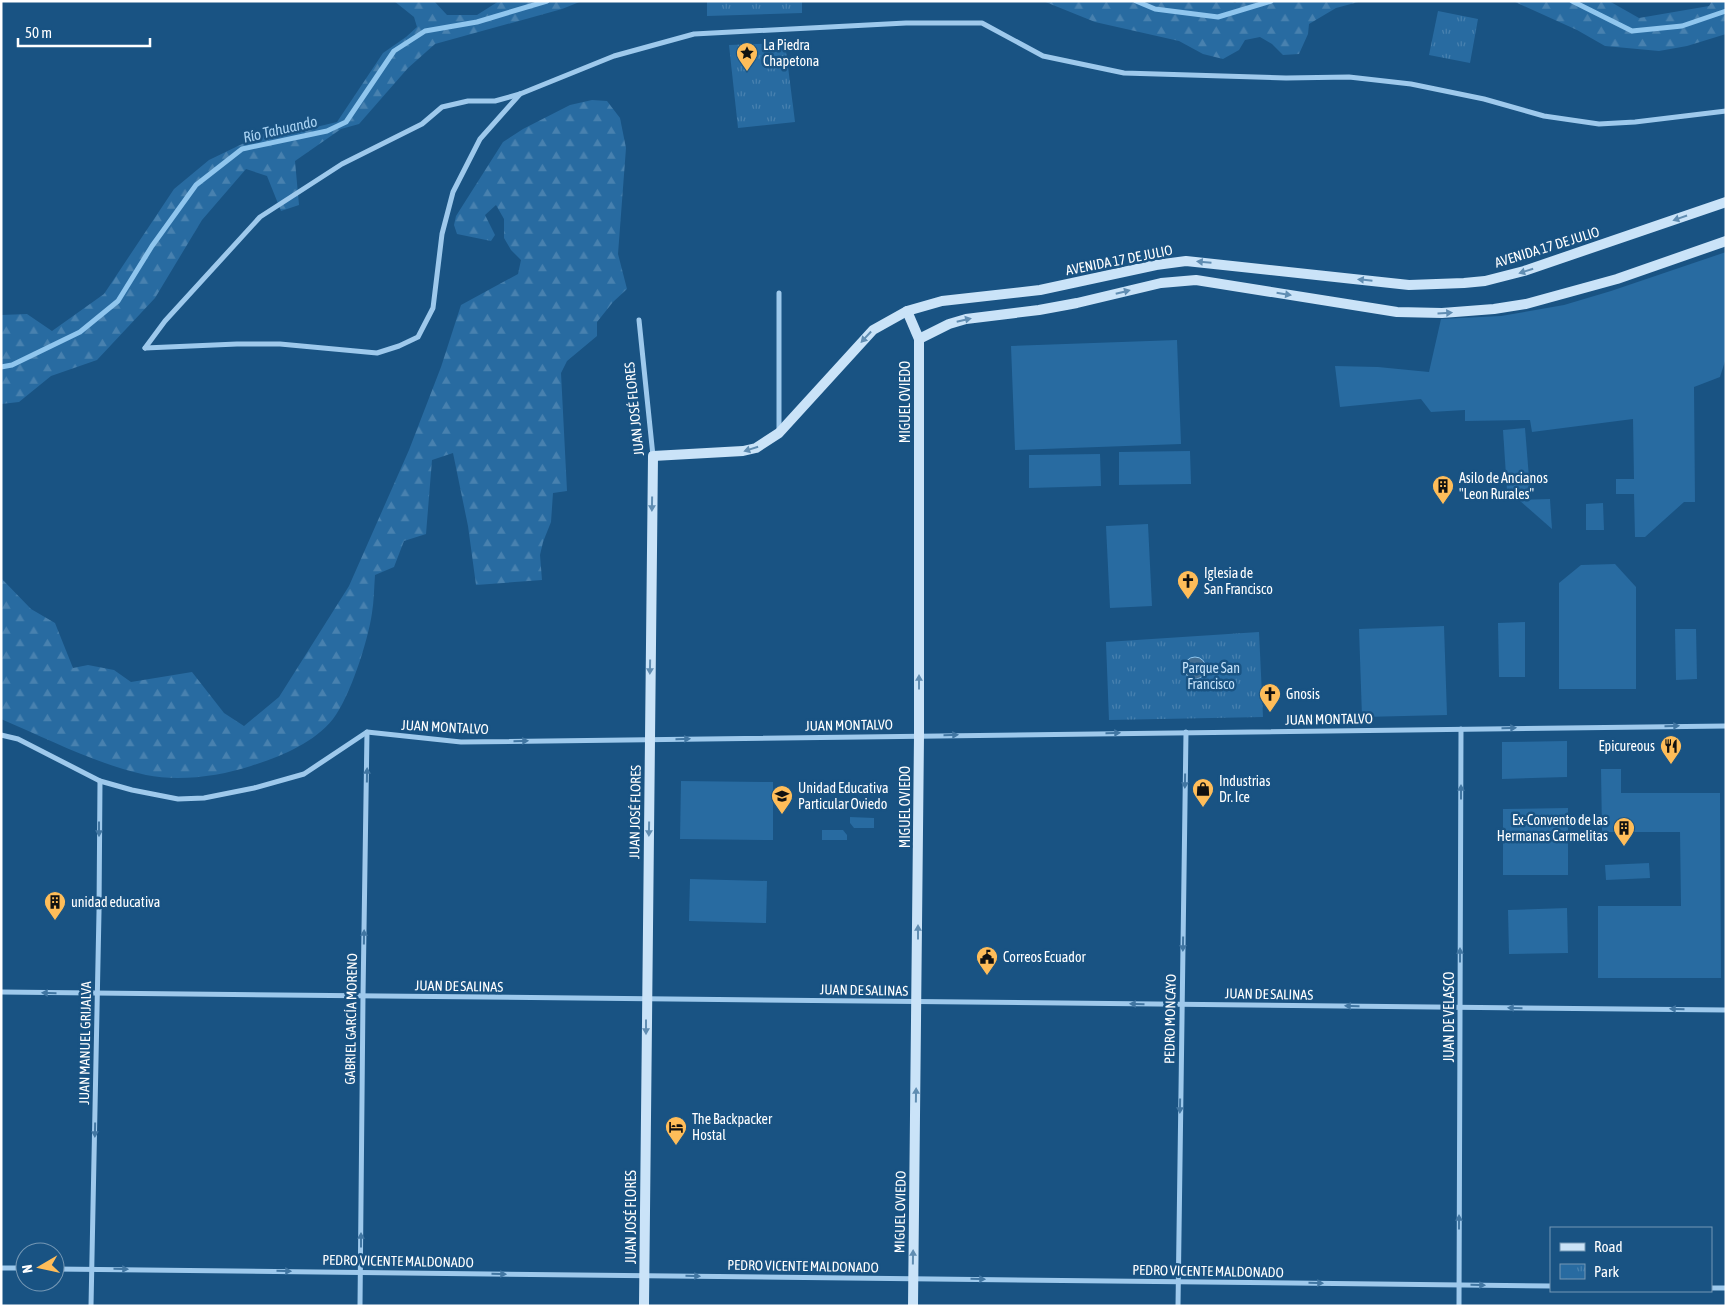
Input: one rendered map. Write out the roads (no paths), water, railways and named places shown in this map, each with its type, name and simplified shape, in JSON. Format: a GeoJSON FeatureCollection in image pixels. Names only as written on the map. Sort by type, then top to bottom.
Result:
{"type":"FeatureCollection","features":[{"type":"Feature","properties":{"kind":"street"},"geometry":{"type":"LineString","coordinates":[[520,94],[480,139],[453,192],[442,234],[433,308],[418,337],[377,354],[280,344],[145,348],[165,321],[260,217],[342,164],[422,124],[442,107],[468,101],[495,101],[520,94],[614,56],[694,34],[906,23],[982,23],[1043,56],[1124,73],[1286,78],[1348,77],[1411,84],[1484,98],[1544,116],[1599,124],[1636,122],[1726,111]]}},
{"type":"Feature","properties":{"kind":"street","name":"AVENIDA 17 DE JULIO"},"geometry":{"type":"LineString","coordinates":[[652,456],[743,452],[756,448],[779,433],[873,330],[907,311],[942,301],[1040,290],[1156,265],[1186,261],[1200,261],[1408,285],[1440,285],[1486,281],[1524,272],[1726,202]]}},
{"type":"Feature","properties":{"kind":"street"},"geometry":{"type":"LineString","coordinates":[[919,340],[949,324],[966,319],[1039,310],[1161,283],[1196,280],[1397,312],[1442,313],[1494,309],[1526,304],[1617,279],[1726,240]]}},
{"type":"Feature","properties":{"kind":"street"},"geometry":{"type":"LineString","coordinates":[[779,293],[779,433]]}},
{"type":"Feature","properties":{"kind":"street","name":"MIGUEL OVIEDO"},"geometry":{"type":"LineString","coordinates":[[907,311],[919,340],[919,736],[913,1306]]}},
{"type":"Feature","properties":{"kind":"street","name":"JUAN JOSÉ FLORES"},"geometry":{"type":"LineString","coordinates":[[638,320],[652,456],[644,1306]]}},
{"type":"Feature","properties":{"kind":"street","name":"JUAN MONTALVO"},"geometry":{"type":"LineString","coordinates":[[367,732],[461,742],[1726,726]]}},
{"type":"Feature","properties":{"kind":"street","name":"JUAN DE VELASCO"},"geometry":{"type":"LineString","coordinates":[[1459,1306],[1461,729]]}},
{"type":"Feature","properties":{"kind":"street"},"geometry":{"type":"LineString","coordinates":[[1,735],[18,739],[100,780],[132,790],[178,799],[204,798],[254,788],[304,774],[367,732]]}},
{"type":"Feature","properties":{"kind":"street","name":"GABRIEL GARCÍA MORENO"},"geometry":{"type":"LineString","coordinates":[[360,1306],[367,732]]}},
{"type":"Feature","properties":{"kind":"street","name":"PEDRO MONCAYO"},"geometry":{"type":"LineString","coordinates":[[1178,1306],[1186,732]]}},
{"type":"Feature","properties":{"kind":"street","name":"JUAN MANUEL GRIJALVA"},"geometry":{"type":"LineString","coordinates":[[91,1306],[98,993],[100,780]]}},
{"type":"Feature","properties":{"kind":"street","name":"JUAN DE SALINAS"},"geometry":{"type":"LineString","coordinates":[[1,992],[1726,1010]]}},
{"type":"Feature","properties":{"kind":"street"},"geometry":{"type":"LineString","coordinates":[[1,1268],[15,1268]]}},
{"type":"Feature","properties":{"kind":"street","name":"PEDRO VICENTE MALDONADO"},"geometry":{"type":"LineString","coordinates":[[65,1268],[1550,1286]]}},
{"type":"Feature","properties":{"kind":"street"},"geometry":{"type":"LineString","coordinates":[[1712,1288],[1726,1288]]}},
{"type":"Feature","properties":{"kind":"waterway","name":"Río Tahuando"},"geometry":{"type":"LineString","coordinates":[[1,367],[12,365],[80,332],[118,301],[152,246],[196,185],[242,149],[327,131],[346,122],[394,51],[425,31],[477,22],[547,1]]}},
{"type":"Feature","properties":{"kind":"waterway","name":"Río Tahuando"},"geometry":{"type":"LineString","coordinates":[[1136,1],[1155,9],[1218,17],[1271,1]]}},
{"type":"Feature","properties":{"kind":"waterway","name":"Río Tahuando"},"geometry":{"type":"LineString","coordinates":[[1572,1],[1632,31],[1682,26],[1726,11]]}},
{"type":"Feature","properties":{"kind":"place","name":"La Piedra Chapetona"},"geometry":{"type":"Point","coordinates":[747,72]}},
{"type":"Feature","properties":{"kind":"place","name":"Asilo de Ancianos \"Leon Rurales\""},"geometry":{"type":"Point","coordinates":[1443,505]}},
{"type":"Feature","properties":{"kind":"place","name":"Iglesia de San Francisco"},"geometry":{"type":"Point","coordinates":[1188,600]}},
{"type":"Feature","properties":{"kind":"place","name":"Gnosis"},"geometry":{"type":"Point","coordinates":[1270,713]}},
{"type":"Feature","properties":{"kind":"place","name":"Epicureous"},"geometry":{"type":"Point","coordinates":[1671,765]}},
{"type":"Feature","properties":{"kind":"place","name":"Industrias Dr. Ice"},"geometry":{"type":"Point","coordinates":[1203,808]}},
{"type":"Feature","properties":{"kind":"place","name":"Unidad Educativa Particular Oviedo"},"geometry":{"type":"Point","coordinates":[782,815]}},
{"type":"Feature","properties":{"kind":"place","name":"Ex-Convento de las Hermanas Carmelitas"},"geometry":{"type":"Point","coordinates":[1624,847]}},
{"type":"Feature","properties":{"kind":"place","name":"unidad educativa"},"geometry":{"type":"Point","coordinates":[55,921]}},
{"type":"Feature","properties":{"kind":"place","name":"Correos Ecuador"},"geometry":{"type":"Point","coordinates":[987,976]}},
{"type":"Feature","properties":{"kind":"place","name":"The Backpacker Hostal"},"geometry":{"type":"Point","coordinates":[676,1146]}},
{"type":"Feature","properties":{"kind":"park label","name":"Parque San Francisco"},"geometry":{"type":"Point","coordinates":[1211,676]}}]}
